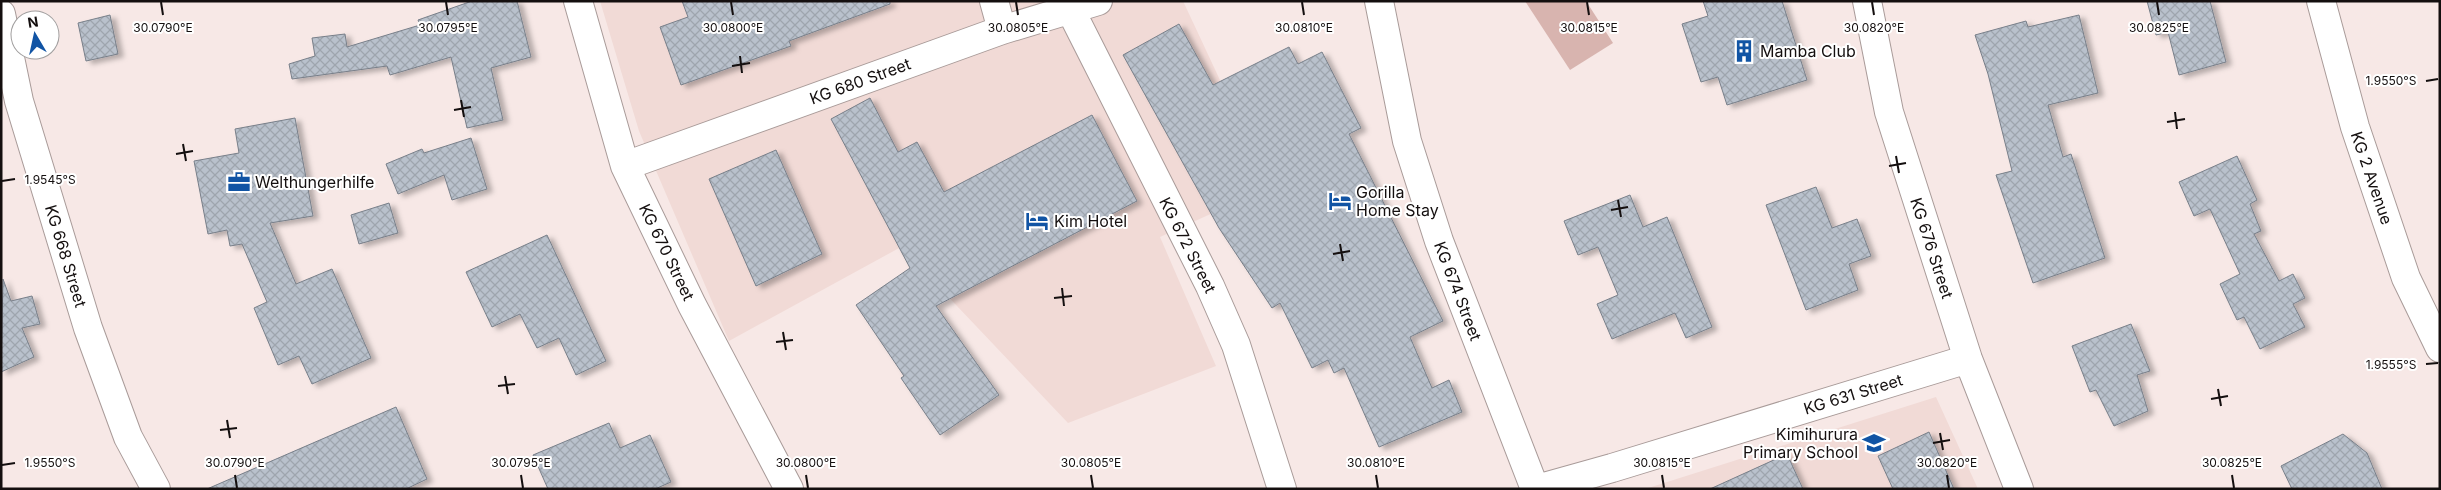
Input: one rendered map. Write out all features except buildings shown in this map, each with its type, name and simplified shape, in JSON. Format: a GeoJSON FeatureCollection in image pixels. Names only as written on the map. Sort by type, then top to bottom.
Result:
{"type":"FeatureCollection","features":[{"type":"Feature","properties":{"kind":"street","name":"KG 670 Street"},"geometry":{"type":"LineString","coordinates":[[578,1],[625,166],[692,305],[789,489]]}},
{"type":"Feature","properties":{"kind":"street"},"geometry":{"type":"LineString","coordinates":[[994,1],[1002,30]]}},
{"type":"Feature","properties":{"kind":"street","name":"KG 680 Street"},"geometry":{"type":"LineString","coordinates":[[625,166],[1002,30],[1071,11],[1098,1]]}},
{"type":"Feature","properties":{"kind":"street","name":"KG 674 Street"},"geometry":{"type":"LineString","coordinates":[[1379,1],[1407,141],[1439,241],[1536,489]]}},
{"type":"Feature","properties":{"kind":"street","name":"KG 676 Street"},"geometry":{"type":"LineString","coordinates":[[1867,1],[1889,112],[1968,359],[2019,489]]}},
{"type":"Feature","properties":{"kind":"street","name":"KG 2 Avenue"},"geometry":{"type":"LineString","coordinates":[[2321,1],[2358,137],[2406,278],[2440,348]]}},
{"type":"Feature","properties":{"kind":"street","name":"KG 672 Street"},"geometry":{"type":"LineString","coordinates":[[1071,11],[1210,286],[1232,337],[1282,489]]}},
{"type":"Feature","properties":{"kind":"street","name":"KG 668 Street"},"geometry":{"type":"LineString","coordinates":[[1,14],[19,101],[88,328],[128,437],[156,489]]}},
{"type":"Feature","properties":{"kind":"street","name":"KG 631 Street"},"geometry":{"type":"LineString","coordinates":[[1536,489],[1612,468],[1968,359]]}},
{"type":"Feature","properties":{"kind":"shaded area"},"geometry":{"type":"Polygon","coordinates":[[[600,1],[1183,1],[1270,187],[1160,237],[1216,366],[1068,423],[901,247],[729,341],[639,131],[600,1]]]}},
{"type":"Feature","properties":{"kind":"shaded area"},"geometry":{"type":"Polygon","coordinates":[[[1525,1],[1586,1],[1613,43],[1570,70],[1525,1]]]}},
{"type":"Feature","properties":{"kind":"shaded area","name":"Kimihurura Primary School"},"geometry":{"type":"Polygon","coordinates":[[[1936,397],[1978,489],[1645,489],[1936,397]]]}},
{"type":"Feature","properties":{"kind":"place","name":"Mamba Club"},"geometry":{"type":"Point","coordinates":[1744,51]}},
{"type":"Feature","properties":{"kind":"place","name":"Welthungerhilfe"},"geometry":{"type":"Point","coordinates":[239,182]}},
{"type":"Feature","properties":{"kind":"place","name":"Gorilla Home Stay"},"geometry":{"type":"Point","coordinates":[1340,201]}},
{"type":"Feature","properties":{"kind":"place","name":"Kim Hotel"},"geometry":{"type":"Point","coordinates":[1037,221]}},
{"type":"Feature","properties":{"kind":"place","name":"Kimihurura Primary School"},"geometry":{"type":"Point","coordinates":[1874,443]}}]}
